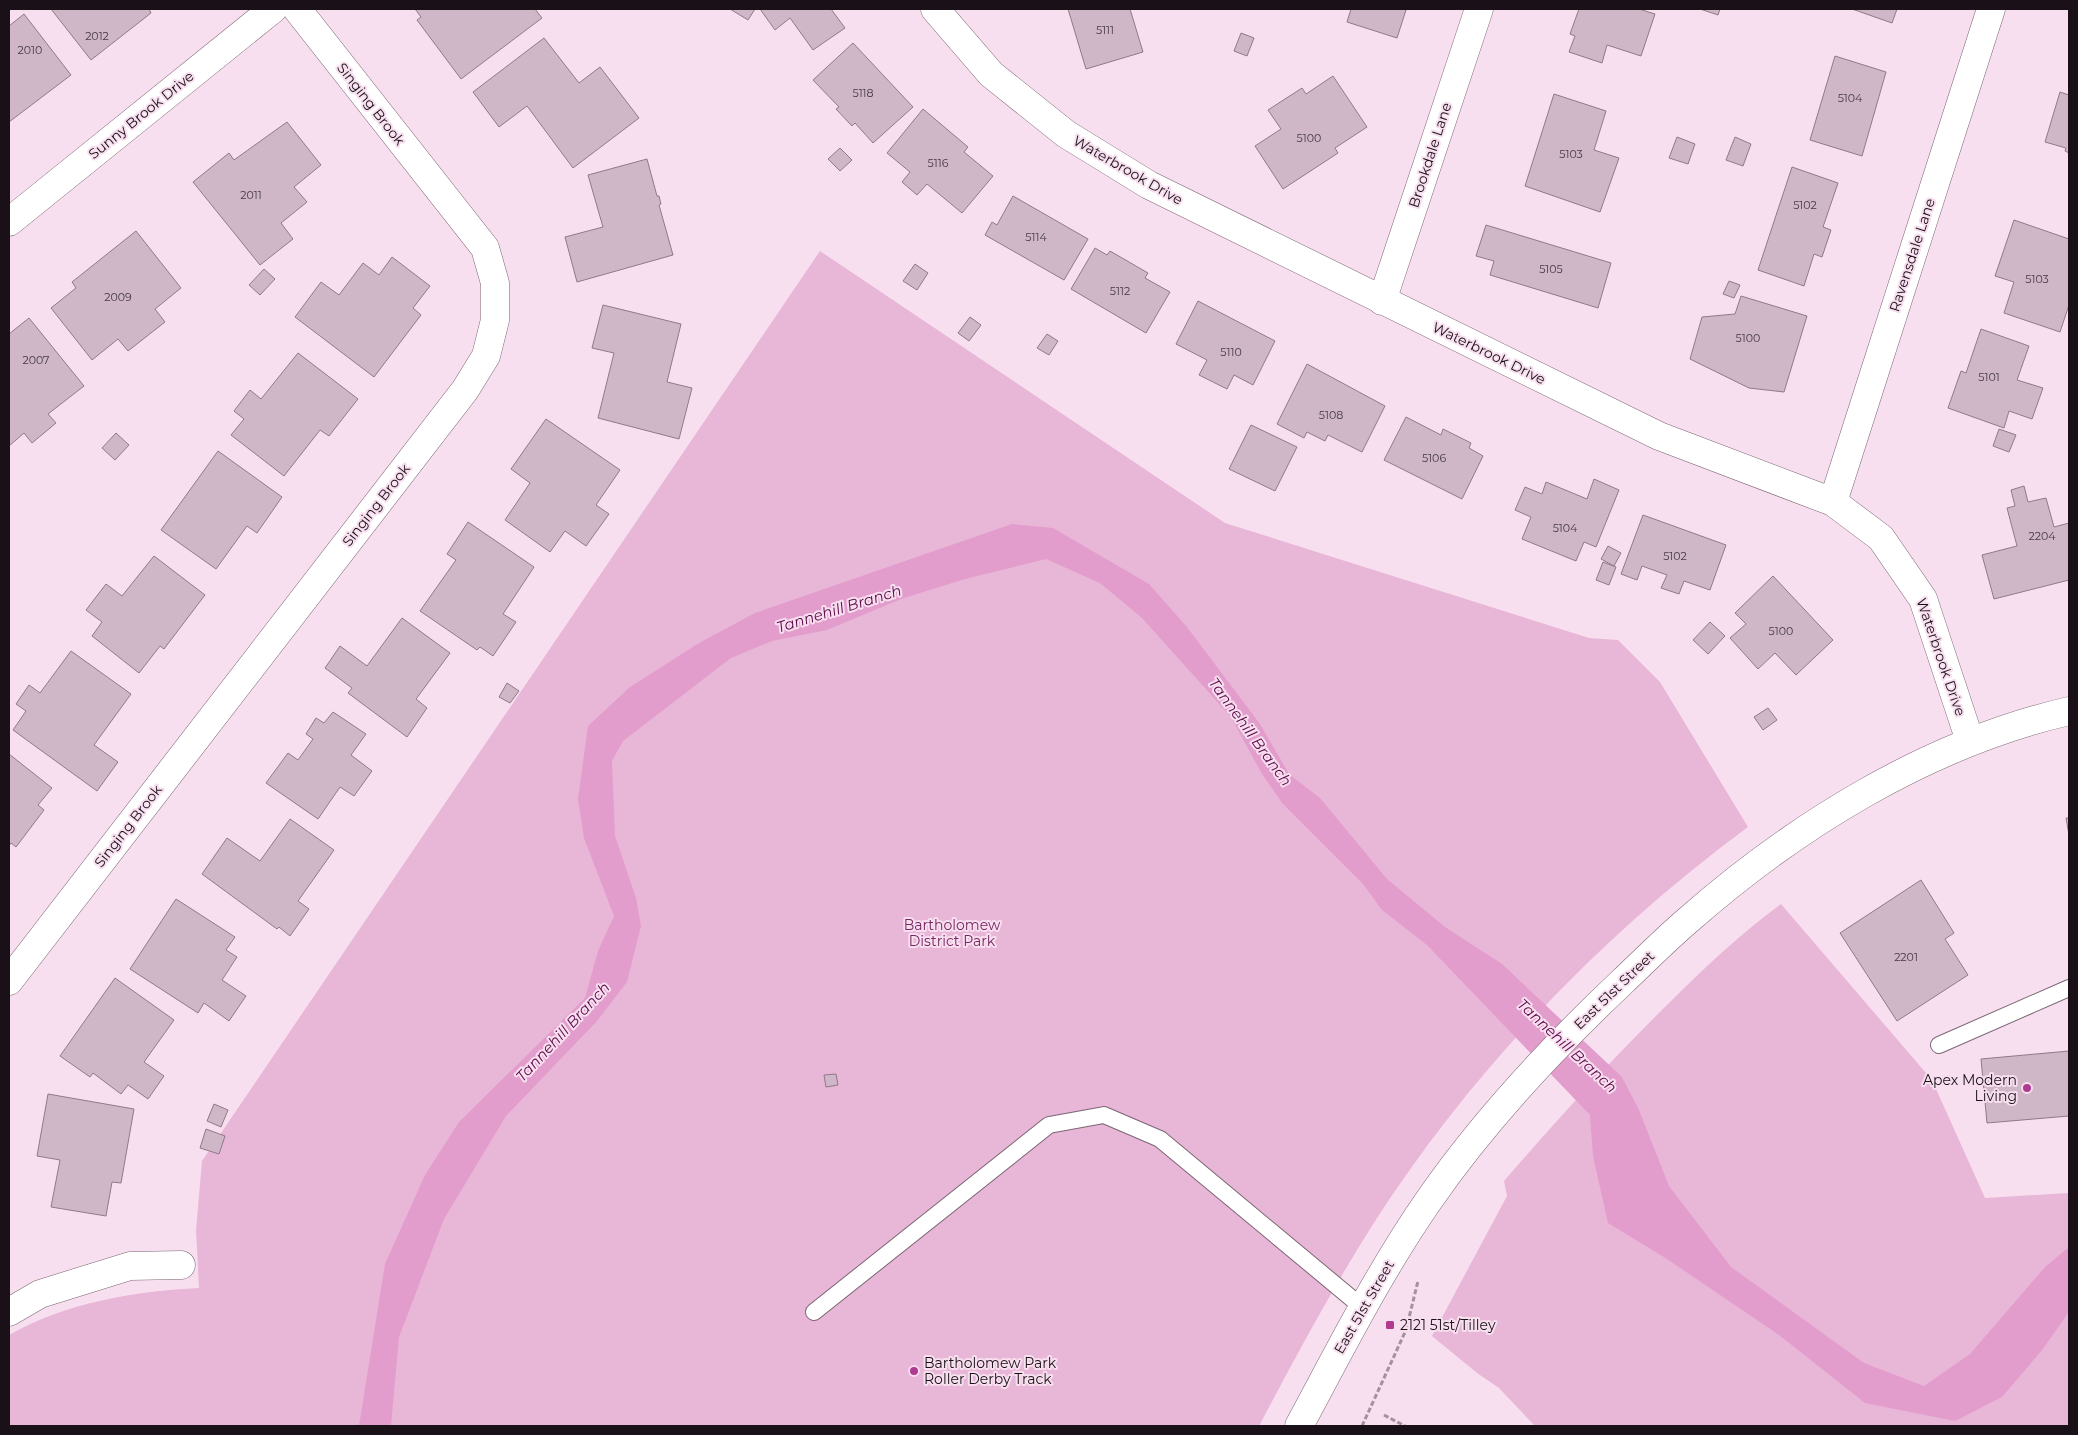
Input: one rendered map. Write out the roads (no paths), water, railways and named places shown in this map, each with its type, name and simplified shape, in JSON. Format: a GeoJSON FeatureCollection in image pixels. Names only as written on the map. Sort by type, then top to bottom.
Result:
{"type":"FeatureCollection","features":[{"type":"Feature","properties":{"kind":"street","name":"Sunny Brook Drive"},"geometry":{"type":"LineString","coordinates":[[9,222],[273,9]]}},
{"type":"Feature","properties":{"kind":"street","name":"Singing Brook"},"geometry":{"type":"LineString","coordinates":[[9,981],[465,390],[486,356],[495,320],[495,283],[485,248],[297,9]]}},
{"type":"Feature","properties":{"kind":"street","name":"Waterbrook Drive"},"geometry":{"type":"LineString","coordinates":[[935,9],[991,74],[1066,134],[1149,185],[1658,436],[1832,502],[1881,538],[1922,599],[1970,741]]}},
{"type":"Feature","properties":{"kind":"street","name":"Brookdale Lane"},"geometry":{"type":"LineString","coordinates":[[1382,301],[1479,9]]}},
{"type":"Feature","properties":{"kind":"street","name":"Ravensdale Lane"},"geometry":{"type":"LineString","coordinates":[[1832,502],[1991,9]]}},
{"type":"Feature","properties":{"kind":"street","name":"East 51st Street"},"geometry":{"type":"LineString","coordinates":[[1299,1426],[1362,1307],[1429,1199],[1518,1087],[1582,1020],[1687,921],[1776,850],[1870,791],[1970,741],[2069,711]]}},
{"type":"Feature","properties":{"kind":"street"},"geometry":{"type":"LineString","coordinates":[[9,1312],[40,1294],[130,1266],[181,1265]]}},
{"type":"Feature","properties":{"kind":"lane"},"geometry":{"type":"LineString","coordinates":[[1939,1045],[2069,988]]}},
{"type":"Feature","properties":{"kind":"lane"},"geometry":{"type":"LineString","coordinates":[[814,1312],[1049,1125],[1104,1115],[1160,1139],[1362,1307]]}},
{"type":"Feature","properties":{"kind":"water","name":"Tannehill Branch"},"geometry":{"type":"Polygon","coordinates":[[[1012,524],[1053,528],[1149,584],[1187,627],[1260,724],[1289,774],[1320,798],[1387,879],[1445,927],[1502,964],[1622,1077],[1639,1110],[1669,1186],[1731,1267],[1864,1363],[1924,1386],[1970,1354],[2045,1267],[2069,1247],[2069,1312],[2042,1350],[2002,1397],[1955,1421],[1865,1403],[1779,1335],[1667,1259],[1608,1223],[1593,1156],[1590,1115],[1427,945],[1382,910],[1363,884],[1282,803],[1262,774],[1231,717],[1142,618],[1100,583],[1046,559],[965,579],[901,599],[827,630],[772,641],[731,658],[623,741],[612,761],[615,836],[636,898],[641,926],[627,982],[597,1021],[506,1116],[444,1219],[399,1337],[391,1426],[359,1426],[385,1264],[425,1175],[459,1122],[585,998],[598,951],[614,916],[584,838],[578,799],[588,726],[630,687],[699,643],[755,613],[1012,524]]]}},
{"type":"Feature","properties":{"kind":"place","name":"Apex Modern Living"},"geometry":{"type":"Point","coordinates":[2027,1088]}},
{"type":"Feature","properties":{"kind":"place","name":"2121 51st/Tilley"},"geometry":{"type":"Point","coordinates":[1390,1325]}},
{"type":"Feature","properties":{"kind":"place","name":"Bartholomew Park Roller Derby Track"},"geometry":{"type":"Point","coordinates":[914,1371]}},
{"type":"Feature","properties":{"kind":"park label","name":"Bartholomew District Park"},"geometry":{"type":"Point","coordinates":[952,934]}}]}
